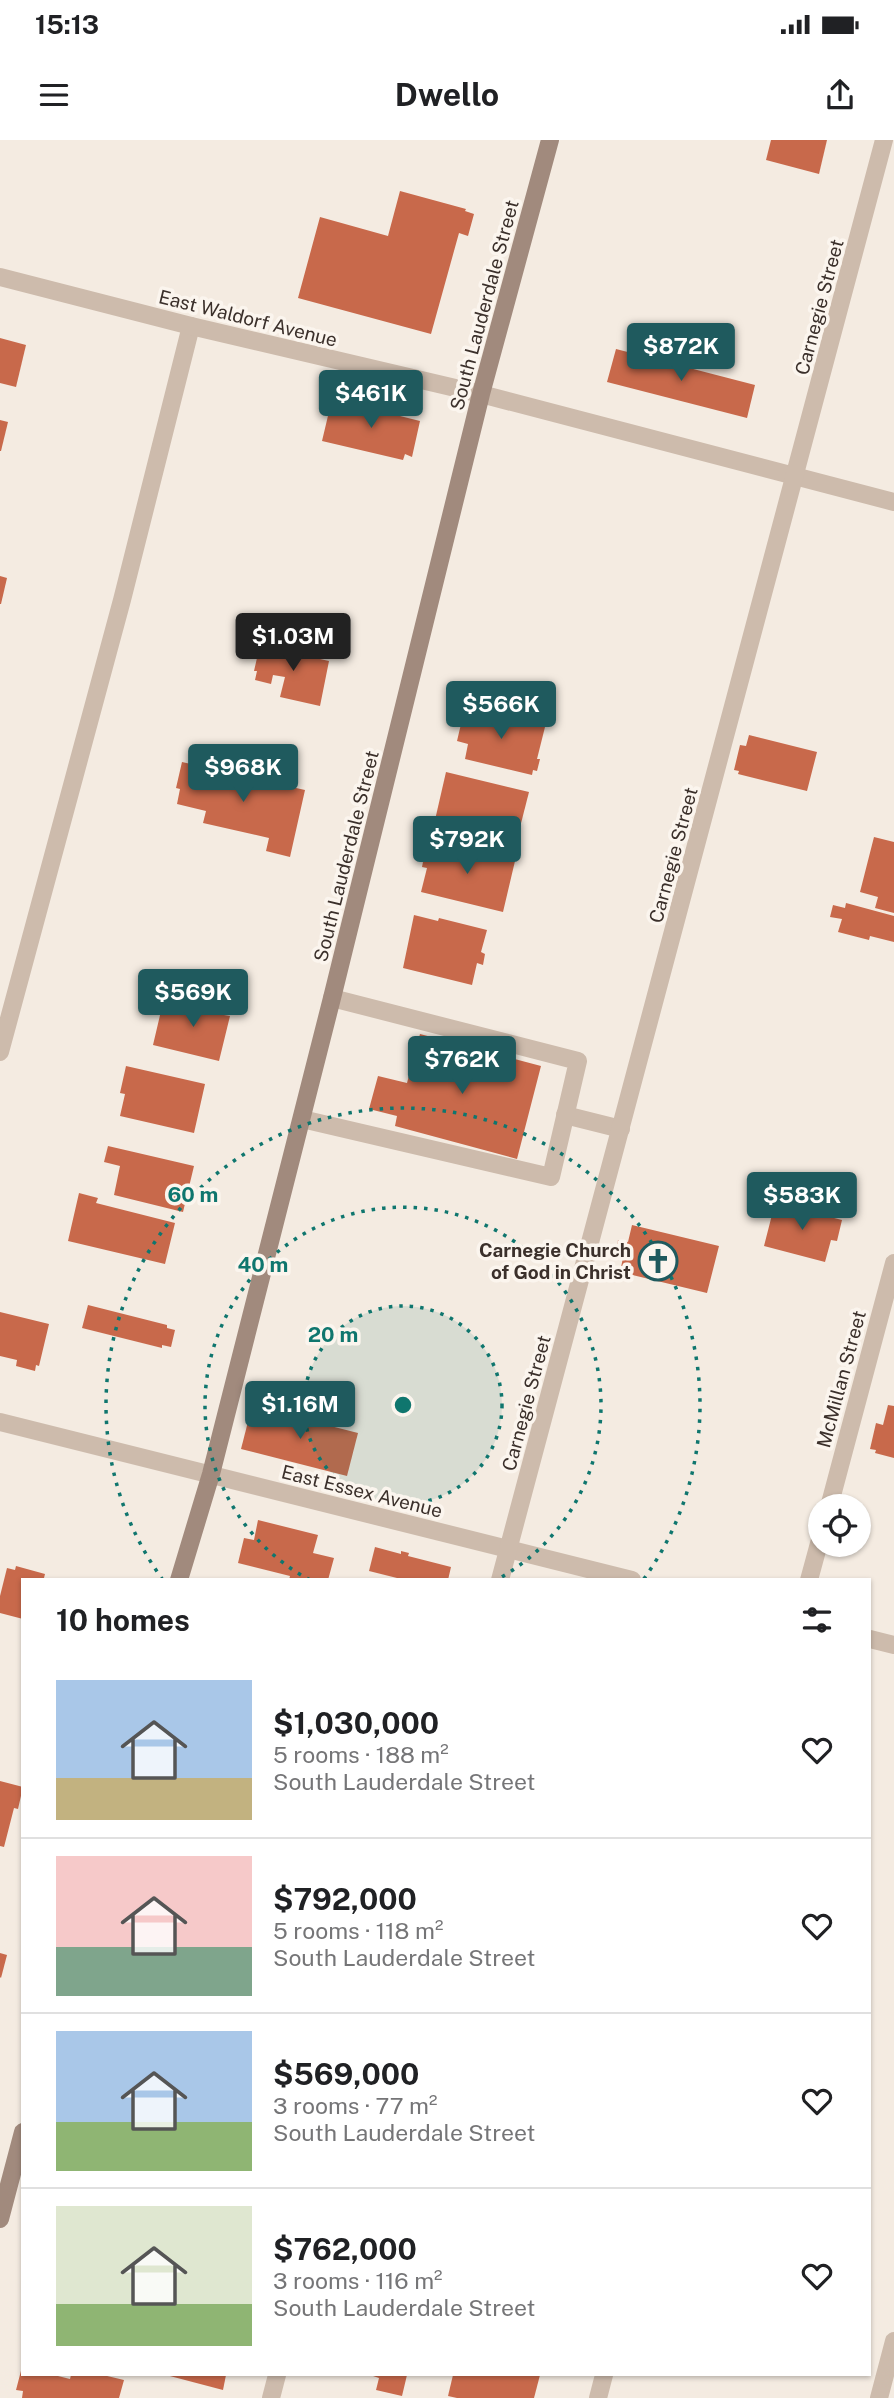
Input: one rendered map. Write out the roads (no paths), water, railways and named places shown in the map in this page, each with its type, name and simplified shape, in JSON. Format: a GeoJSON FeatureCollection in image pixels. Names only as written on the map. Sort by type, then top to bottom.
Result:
{"type":"FeatureCollection","features":[{"type":"Feature","properties":{"kind":"street","name":"South Lauderdale Street"},"geometry":{"type":"LineString","coordinates":[[180,1578],[211,1474],[302,1119],[481,394],[550,140]]}},
{"type":"Feature","properties":{"kind":"street","name":"Carnegie Street"},"geometry":{"type":"LineString","coordinates":[[501,1578],[884,140]]}},
{"type":"Feature","properties":{"kind":"street","name":"East Waldorf Avenue"},"geometry":{"type":"LineString","coordinates":[[0,277],[191,326],[481,394],[894,502]]}},
{"type":"Feature","properties":{"kind":"street"},"geometry":{"type":"LineString","coordinates":[[0,1052],[191,326]]}},
{"type":"Feature","properties":{"kind":"street"},"geometry":{"type":"LineString","coordinates":[[302,1119],[551,1177],[578,1061],[332,998]]}},
{"type":"Feature","properties":{"kind":"street"},"geometry":{"type":"LineString","coordinates":[[565,1115],[621,1129]]}},
{"type":"Feature","properties":{"kind":"street","name":"McMillan Street"},"geometry":{"type":"LineString","coordinates":[[832,1494],[894,1263]]}},
{"type":"Feature","properties":{"kind":"street","name":"East Essex Avenue"},"geometry":{"type":"LineString","coordinates":[[0,1422],[624,1578]]}},
{"type":"Feature","properties":{"kind":"street"},"geometry":{"type":"LineString","coordinates":[[810,1578],[815,1557]]}},
{"type":"Feature","properties":{"kind":"street"},"geometry":{"type":"LineString","coordinates":[[871,1639],[894,1645]]}},
{"type":"Feature","properties":{"kind":"street"},"geometry":{"type":"LineString","coordinates":[[0,2219],[21,2140]]}},
{"type":"Feature","properties":{"kind":"street"},"geometry":{"type":"LineString","coordinates":[[879,2398],[894,2341]]}},
{"type":"Feature","properties":{"kind":"street"},"geometry":{"type":"LineString","coordinates":[[271,2398],[277,2376]]}},
{"type":"Feature","properties":{"kind":"street"},"geometry":{"type":"LineString","coordinates":[[598,2398],[604,2376]]}},
{"type":"Feature","properties":{"kind":"place","name":"Carnegie Church of God in Christ"},"geometry":{"type":"Point","coordinates":[658,1261]}}]}
